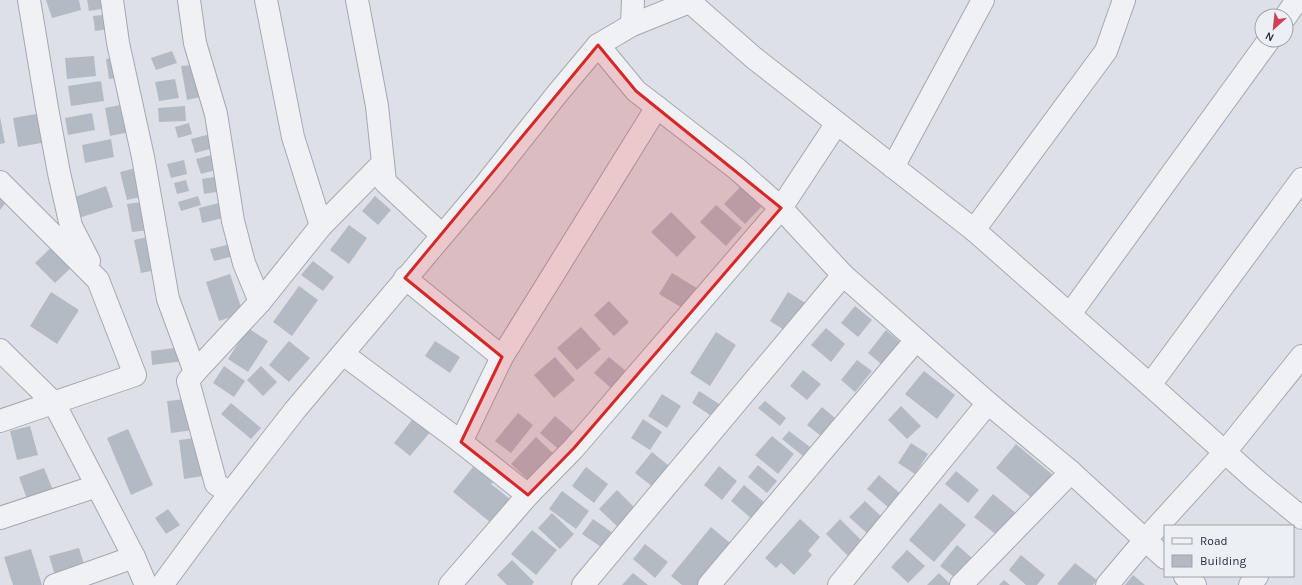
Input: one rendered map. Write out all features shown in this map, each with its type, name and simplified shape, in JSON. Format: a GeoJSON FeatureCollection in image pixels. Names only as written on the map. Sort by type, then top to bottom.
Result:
{"type":"FeatureCollection","features":[{"type":"Feature","properties":{"kind":"street"},"geometry":{"type":"LineString","coordinates":[[0,421],[135,375],[98,280],[71,226],[46,108],[30,0]]}},
{"type":"Feature","properties":{"kind":"street"},"geometry":{"type":"LineString","coordinates":[[112,0],[118,43],[144,157],[168,299],[195,372]]}},
{"type":"Feature","properties":{"kind":"street"},"geometry":{"type":"LineString","coordinates":[[189,0],[195,42],[216,114],[233,221],[244,263],[260,302]]}},
{"type":"Feature","properties":{"kind":"street"},"geometry":{"type":"LineString","coordinates":[[266,0],[293,137],[321,226]]}},
{"type":"Feature","properties":{"kind":"street"},"geometry":{"type":"LineString","coordinates":[[357,0],[377,106],[385,182],[442,234]]}},
{"type":"Feature","properties":{"kind":"street"},"geometry":{"type":"LineString","coordinates":[[632,25],[633,0]]}},
{"type":"Feature","properties":{"kind":"street"},"geometry":{"type":"LineString","coordinates":[[893,167],[983,0]]}},
{"type":"Feature","properties":{"kind":"street"},"geometry":{"type":"LineString","coordinates":[[974,230],[1106,51],[1124,0]]}},
{"type":"Feature","properties":{"kind":"street"},"geometry":{"type":"LineString","coordinates":[[162,585],[230,493],[295,410],[442,234],[485,185],[598,45],[632,25],[692,1],[754,58],[974,230],[1070,314],[1257,481],[1302,518],[1294,529]]}},
{"type":"Feature","properties":{"kind":"street"},"geometry":{"type":"LineString","coordinates":[[598,45],[636,91],[737,169],[781,208],[843,275],[988,403],[1071,472],[1164,557]]}},
{"type":"Feature","properties":{"kind":"street"},"geometry":{"type":"LineString","coordinates":[[1070,314],[1263,48]]}},
{"type":"Feature","properties":{"kind":"street"},"geometry":{"type":"LineString","coordinates":[[461,442],[502,357],[657,107]]}},
{"type":"Feature","properties":{"kind":"street"},"geometry":{"type":"LineString","coordinates":[[450,585],[528,495],[574,448],[781,208],[837,123]]}},
{"type":"Feature","properties":{"kind":"street"},"geometry":{"type":"LineString","coordinates":[[230,493],[216,484],[188,381],[260,302],[321,226],[383,163]]}},
{"type":"Feature","properties":{"kind":"street"},"geometry":{"type":"LineString","coordinates":[[1150,385],[1302,179]]}},
{"type":"Feature","properties":{"kind":"street"},"geometry":{"type":"LineString","coordinates":[[0,182],[98,280]]}},
{"type":"Feature","properties":{"kind":"street"},"geometry":{"type":"LineString","coordinates":[[583,585],[843,275]]}},
{"type":"Feature","properties":{"kind":"street"},"geometry":{"type":"LineString","coordinates":[[405,278],[502,357]]}},
{"type":"Feature","properties":{"kind":"street"},"geometry":{"type":"LineString","coordinates":[[709,585],[916,340]]}},
{"type":"Feature","properties":{"kind":"street"},"geometry":{"type":"LineString","coordinates":[[0,350],[54,403],[134,558],[146,585]]}},
{"type":"Feature","properties":{"kind":"street"},"geometry":{"type":"LineString","coordinates":[[343,354],[461,442],[528,495]]}},
{"type":"Feature","properties":{"kind":"street"},"geometry":{"type":"LineString","coordinates":[[1107,585],[1225,452],[1302,356]]}},
{"type":"Feature","properties":{"kind":"street"},"geometry":{"type":"LineString","coordinates":[[839,585],[988,403]]}},
{"type":"Feature","properties":{"kind":"street"},"geometry":{"type":"LineString","coordinates":[[961,585],[1071,472]]}},
{"type":"Feature","properties":{"kind":"street"},"geometry":{"type":"LineString","coordinates":[[0,518],[97,486]]}},
{"type":"Feature","properties":{"kind":"street"},"geometry":{"type":"LineString","coordinates":[[54,585],[134,558]]}},
{"type":"Feature","properties":{"kind":"street"},"geometry":{"type":"LineString","coordinates":[[1186,577],[1195,585]]}},
{"type":"Feature","properties":{"kind":"street"},"geometry":{"type":"LineString","coordinates":[[1250,585],[1256,577]]}},
{"type":"Feature","properties":{"kind":"highlighted area"},"geometry":{"type":"Polygon","coordinates":[[[598,45],[636,91],[781,208],[574,448],[528,495],[461,442],[502,357],[405,278],[598,45]]]}},
{"type":"Feature","properties":{"kind":"building"},"geometry":{"type":"Polygon","coordinates":[[[46,0],[79,0],[81,10],[52,18],[46,0]]]}},
{"type":"Feature","properties":{"kind":"building"},"geometry":{"type":"Polygon","coordinates":[[[87,0],[118,0],[119,6],[89,11],[87,0]]]}},
{"type":"Feature","properties":{"kind":"building"},"geometry":{"type":"Polygon","coordinates":[[[120,13],[123,27],[95,31],[93,16],[120,13]]]}},
{"type":"Feature","properties":{"kind":"building"},"geometry":{"type":"Polygon","coordinates":[[[172,51],[177,63],[156,70],[151,58],[172,51]]]}},
{"type":"Feature","properties":{"kind":"building"},"geometry":{"type":"Polygon","coordinates":[[[94,56],[96,76],[67,79],[65,58],[94,56]]]}},
{"type":"Feature","properties":{"kind":"building"},"geometry":{"type":"Polygon","coordinates":[[[126,56],[129,76],[109,79],[106,59],[126,56]]]}},
{"type":"Feature","properties":{"kind":"building"},"geometry":{"type":"Polygon","coordinates":[[[193,65],[214,94],[187,100],[181,66],[193,65]]]}},
{"type":"Feature","properties":{"kind":"building"},"geometry":{"type":"Polygon","coordinates":[[[175,79],[179,98],[159,101],[155,82],[175,79]]]}},
{"type":"Feature","properties":{"kind":"building"},"geometry":{"type":"Polygon","coordinates":[[[101,81],[104,101],[71,106],[68,86],[101,81]]]}},
{"type":"Feature","properties":{"kind":"building"},"geometry":{"type":"Polygon","coordinates":[[[130,103],[135,131],[110,136],[105,108],[130,103]]]}},
{"type":"Feature","properties":{"kind":"building"},"geometry":{"type":"Polygon","coordinates":[[[185,106],[186,121],[159,122],[158,108],[185,106]]]}},
{"type":"Feature","properties":{"kind":"building"},"geometry":{"type":"Polygon","coordinates":[[[42,113],[47,142],[18,147],[13,118],[42,113]]]}},
{"type":"Feature","properties":{"kind":"building"},"geometry":{"type":"Polygon","coordinates":[[[92,113],[95,130],[68,135],[65,118],[92,113]]]}},
{"type":"Feature","properties":{"kind":"building"},"geometry":{"type":"Polygon","coordinates":[[[0,117],[5,143],[0,144],[0,117]]]}},
{"type":"Feature","properties":{"kind":"building"},"geometry":{"type":"Polygon","coordinates":[[[189,123],[192,134],[178,138],[175,127],[189,123]]]}},
{"type":"Feature","properties":{"kind":"building"},"geometry":{"type":"Polygon","coordinates":[[[218,132],[221,146],[195,153],[191,139],[218,132]]]}},
{"type":"Feature","properties":{"kind":"building"},"geometry":{"type":"Polygon","coordinates":[[[111,139],[114,157],[85,163],[82,145],[111,139]]]}},
{"type":"Feature","properties":{"kind":"building"},"geometry":{"type":"Polygon","coordinates":[[[219,153],[223,168],[201,174],[196,159],[219,153]]]}},
{"type":"Feature","properties":{"kind":"building"},"geometry":{"type":"Polygon","coordinates":[[[184,160],[187,174],[171,178],[167,164],[184,160]]]}},
{"type":"Feature","properties":{"kind":"building"},"geometry":{"type":"Polygon","coordinates":[[[147,165],[154,194],[127,200],[120,172],[147,165]]]}},
{"type":"Feature","properties":{"kind":"building"},"geometry":{"type":"Polygon","coordinates":[[[226,175],[229,190],[204,194],[202,179],[226,175]]]}},
{"type":"Feature","properties":{"kind":"building"},"geometry":{"type":"Polygon","coordinates":[[[186,180],[189,191],[177,194],[174,183],[186,180]]]}},
{"type":"Feature","properties":{"kind":"building"},"geometry":{"type":"Polygon","coordinates":[[[744,183],[765,203],[745,224],[724,204],[744,183]]]}},
{"type":"Feature","properties":{"kind":"building"},"geometry":{"type":"Polygon","coordinates":[[[106,186],[113,207],[79,218],[72,198],[106,186]]]}},
{"type":"Feature","properties":{"kind":"building"},"geometry":{"type":"Polygon","coordinates":[[[198,196],[201,205],[181,211],[178,202],[198,196]]]}},
{"type":"Feature","properties":{"kind":"building"},"geometry":{"type":"Polygon","coordinates":[[[375,196],[391,210],[378,225],[362,211],[375,196]]]}},
{"type":"Feature","properties":{"kind":"building"},"geometry":{"type":"Polygon","coordinates":[[[0,198],[6,202],[0,210],[0,198]]]}},
{"type":"Feature","properties":{"kind":"building"},"geometry":{"type":"Polygon","coordinates":[[[155,200],[159,229],[132,232],[127,204],[155,200]]]}},
{"type":"Feature","properties":{"kind":"building"},"geometry":{"type":"Polygon","coordinates":[[[219,203],[223,218],[202,223],[199,208],[219,203]]]}},
{"type":"Feature","properties":{"kind":"building"},"geometry":{"type":"Polygon","coordinates":[[[716,205],[742,228],[726,246],[700,222],[716,205]]]}},
{"type":"Feature","properties":{"kind":"building"},"geometry":{"type":"Polygon","coordinates":[[[671,212],[696,237],[677,257],[651,232],[671,212]]]}},
{"type":"Feature","properties":{"kind":"building"},"geometry":{"type":"Polygon","coordinates":[[[349,225],[367,238],[349,264],[330,250],[349,225]]]}},
{"type":"Feature","properties":{"kind":"building"},"geometry":{"type":"Polygon","coordinates":[[[160,234],[167,268],[141,273],[134,240],[160,234]]]}},
{"type":"Feature","properties":{"kind":"building"},"geometry":{"type":"Polygon","coordinates":[[[62,237],[81,258],[55,283],[35,263],[62,237]]]}},
{"type":"Feature","properties":{"kind":"building"},"geometry":{"type":"Polygon","coordinates":[[[235,243],[238,255],[214,261],[210,249],[235,243]]]}},
{"type":"Feature","properties":{"kind":"building"},"geometry":{"type":"Polygon","coordinates":[[[313,261],[334,277],[323,291],[301,275],[313,261]]]}},
{"type":"Feature","properties":{"kind":"building"},"geometry":{"type":"Polygon","coordinates":[[[672,273],[700,290],[687,311],[659,294],[672,273]]]}},
{"type":"Feature","properties":{"kind":"building"},"geometry":{"type":"Polygon","coordinates":[[[230,274],[243,313],[219,321],[206,282],[230,274]]]}},
{"type":"Feature","properties":{"kind":"building"},"geometry":{"type":"Polygon","coordinates":[[[299,286],[318,300],[292,336],[273,322],[299,286]]]}},
{"type":"Feature","properties":{"kind":"building"},"geometry":{"type":"Polygon","coordinates":[[[51,292],[79,310],[57,344],[30,326],[51,292]]]}},
{"type":"Feature","properties":{"kind":"building"},"geometry":{"type":"Polygon","coordinates":[[[788,292],[810,306],[792,335],[770,321],[788,292]]]}},
{"type":"Feature","properties":{"kind":"building"},"geometry":{"type":"Polygon","coordinates":[[[609,301],[629,322],[614,336],[594,315],[609,301]]]}},
{"type":"Feature","properties":{"kind":"building"},"geometry":{"type":"Polygon","coordinates":[[[855,306],[872,320],[858,337],[841,323],[855,306]]]}},
{"type":"Feature","properties":{"kind":"building"},"geometry":{"type":"Polygon","coordinates":[[[581,327],[601,349],[577,370],[557,348],[581,327]]]}},
{"type":"Feature","properties":{"kind":"building"},"geometry":{"type":"Polygon","coordinates":[[[248,328],[268,341],[248,372],[228,359],[248,328]]]}},
{"type":"Feature","properties":{"kind":"building"},"geometry":{"type":"Polygon","coordinates":[[[826,328],[845,344],[831,362],[811,345],[826,328]]]}},
{"type":"Feature","properties":{"kind":"building"},"geometry":{"type":"Polygon","coordinates":[[[886,330],[905,346],[886,368],[868,353],[886,330]]]}},
{"type":"Feature","properties":{"kind":"building"},"geometry":{"type":"Polygon","coordinates":[[[716,332],[736,345],[710,386],[690,373],[716,332]]]}},
{"type":"Feature","properties":{"kind":"building"},"geometry":{"type":"Polygon","coordinates":[[[289,341],[310,358],[289,382],[269,365],[289,341]]]}},
{"type":"Feature","properties":{"kind":"building"},"geometry":{"type":"Polygon","coordinates":[[[435,341],[460,357],[450,373],[425,356],[435,341]]]}},
{"type":"Feature","properties":{"kind":"building"},"geometry":{"type":"Polygon","coordinates":[[[182,347],[185,361],[152,365],[151,351],[182,347]]]}},
{"type":"Feature","properties":{"kind":"building"},"geometry":{"type":"Polygon","coordinates":[[[555,357],[575,380],[554,398],[534,375],[555,357]]]}},
{"type":"Feature","properties":{"kind":"building"},"geometry":{"type":"Polygon","coordinates":[[[609,357],[627,372],[612,389],[594,373],[609,357]]]}},
{"type":"Feature","properties":{"kind":"building"},"geometry":{"type":"Polygon","coordinates":[[[857,360],[872,371],[855,392],[841,380],[857,360]]]}},
{"type":"Feature","properties":{"kind":"building"},"geometry":{"type":"Polygon","coordinates":[[[224,366],[245,381],[234,397],[213,383],[224,366]]]}},
{"type":"Feature","properties":{"kind":"building"},"geometry":{"type":"Polygon","coordinates":[[[261,366],[277,382],[263,396],[247,380],[261,366]]]}},
{"type":"Feature","properties":{"kind":"building"},"geometry":{"type":"Polygon","coordinates":[[[803,370],[821,384],[807,400],[790,386],[803,370]]]}},
{"type":"Feature","properties":{"kind":"building"},"geometry":{"type":"Polygon","coordinates":[[[924,371],[955,395],[937,419],[905,394],[924,371]]]}},
{"type":"Feature","properties":{"kind":"building"},"geometry":{"type":"Polygon","coordinates":[[[699,391],[727,409],[719,421],[692,403],[699,391]]]}},
{"type":"Feature","properties":{"kind":"building"},"geometry":{"type":"Polygon","coordinates":[[[662,394],[681,406],[667,428],[648,416],[662,394]]]}},
{"type":"Feature","properties":{"kind":"building"},"geometry":{"type":"Polygon","coordinates":[[[197,398],[201,429],[171,433],[167,401],[197,398]]]}},
{"type":"Feature","properties":{"kind":"building"},"geometry":{"type":"Polygon","coordinates":[[[765,401],[786,418],[780,426],[758,408],[765,401]]]}},
{"type":"Feature","properties":{"kind":"building"},"geometry":{"type":"Polygon","coordinates":[[[231,403],[261,428],[251,439],[221,414],[231,403]]]}},
{"type":"Feature","properties":{"kind":"building"},"geometry":{"type":"Polygon","coordinates":[[[901,406],[921,426],[907,439],[888,420],[901,406]]]}},
{"type":"Feature","properties":{"kind":"building"},"geometry":{"type":"Polygon","coordinates":[[[822,407],[835,418],[821,436],[807,425],[822,407]]]}},
{"type":"Feature","properties":{"kind":"building"},"geometry":{"type":"Polygon","coordinates":[[[518,413],[533,425],[511,453],[495,441],[518,413]]]}},
{"type":"Feature","properties":{"kind":"building"},"geometry":{"type":"Polygon","coordinates":[[[415,416],[432,430],[410,456],[394,443],[415,416]]]}},
{"type":"Feature","properties":{"kind":"building"},"geometry":{"type":"Polygon","coordinates":[[[555,416],[579,437],[564,454],[540,433],[555,416]]]}},
{"type":"Feature","properties":{"kind":"building"},"geometry":{"type":"Polygon","coordinates":[[[643,419],[662,432],[650,450],[631,438],[643,419]]]}},
{"type":"Feature","properties":{"kind":"building"},"geometry":{"type":"Polygon","coordinates":[[[30,426],[38,455],[17,460],[10,431],[30,426]]]}},
{"type":"Feature","properties":{"kind":"building"},"geometry":{"type":"Polygon","coordinates":[[[128,429],[153,485],[131,495],[107,438],[128,429]]]}},
{"type":"Feature","properties":{"kind":"building"},"geometry":{"type":"Polygon","coordinates":[[[789,431],[810,447],[803,456],[782,439],[789,431]]]}},
{"type":"Feature","properties":{"kind":"building"},"geometry":{"type":"Polygon","coordinates":[[[772,436],[794,454],[778,474],[755,455],[772,436]]]}},
{"type":"Feature","properties":{"kind":"building"},"geometry":{"type":"Polygon","coordinates":[[[204,437],[209,475],[184,479],[179,440],[204,437]]]}},
{"type":"Feature","properties":{"kind":"building"},"geometry":{"type":"Polygon","coordinates":[[[536,437],[557,457],[533,484],[511,464],[536,437]]]}},
{"type":"Feature","properties":{"kind":"building"},"geometry":{"type":"Polygon","coordinates":[[[911,443],[928,454],[915,474],[898,463],[911,443]]]}},
{"type":"Feature","properties":{"kind":"building"},"geometry":{"type":"Polygon","coordinates":[[[1016,444],[1054,476],[1034,500],[996,468],[1016,444]]]}},
{"type":"Feature","properties":{"kind":"building"},"geometry":{"type":"Polygon","coordinates":[[[652,452],[674,470],[657,490],[635,473],[652,452]]]}},
{"type":"Feature","properties":{"kind":"building"},"geometry":{"type":"Polygon","coordinates":[[[758,465],[777,481],[767,493],[748,477],[758,465]]]}},
{"type":"Feature","properties":{"kind":"building"},"geometry":{"type":"Polygon","coordinates":[[[719,466],[737,481],[722,500],[704,485],[719,466]]]}},
{"type":"Feature","properties":{"kind":"building"},"geometry":{"type":"Polygon","coordinates":[[[473,467],[493,482],[491,484],[515,503],[496,527],[453,492],[473,467]]]}},
{"type":"Feature","properties":{"kind":"building"},"geometry":{"type":"Polygon","coordinates":[[[586,467],[608,484],[594,503],[572,486],[586,467]]]}},
{"type":"Feature","properties":{"kind":"building"},"geometry":{"type":"Polygon","coordinates":[[[44,468],[55,495],[29,504],[19,477],[44,468]]]}},
{"type":"Feature","properties":{"kind":"building"},"geometry":{"type":"Polygon","coordinates":[[[956,471],[979,490],[968,503],[945,484],[956,471]]]}},
{"type":"Feature","properties":{"kind":"building"},"geometry":{"type":"Polygon","coordinates":[[[879,475],[902,495],[890,509],[867,489],[879,475]]]}},
{"type":"Feature","properties":{"kind":"building"},"geometry":{"type":"Polygon","coordinates":[[[744,485],[765,503],[752,519],[731,501],[744,485]]]}},
{"type":"Feature","properties":{"kind":"building"},"geometry":{"type":"Polygon","coordinates":[[[617,490],[638,511],[620,529],[599,509],[617,490]]]}},
{"type":"Feature","properties":{"kind":"building"},"geometry":{"type":"Polygon","coordinates":[[[562,491],[589,511],[576,529],[549,509],[562,491]]]}},
{"type":"Feature","properties":{"kind":"building"},"geometry":{"type":"Polygon","coordinates":[[[993,494],[1017,514],[998,536],[974,517],[993,494]]]}},
{"type":"Feature","properties":{"kind":"building"},"geometry":{"type":"Polygon","coordinates":[[[865,501],[884,519],[869,535],[849,517],[865,501]]]}},
{"type":"Feature","properties":{"kind":"building"},"geometry":{"type":"Polygon","coordinates":[[[940,503],[966,525],[934,562],[909,540],[940,503]]]}},
{"type":"Feature","properties":{"kind":"building"},"geometry":{"type":"Polygon","coordinates":[[[168,509],[180,525],[166,534],[155,518],[168,509]]]}},
{"type":"Feature","properties":{"kind":"building"},"geometry":{"type":"Polygon","coordinates":[[[552,513],[574,534],[560,549],[538,528],[552,513]]]}},
{"type":"Feature","properties":{"kind":"building"},"geometry":{"type":"Polygon","coordinates":[[[593,519],[617,536],[607,551],[582,534],[593,519]]]}},
{"type":"Feature","properties":{"kind":"building"},"geometry":{"type":"Polygon","coordinates":[[[800,519],[820,537],[808,551],[812,555],[794,575],[781,563],[776,568],[765,558],[800,519]]]}},
{"type":"Feature","properties":{"kind":"building"},"geometry":{"type":"Polygon","coordinates":[[[840,519],[862,541],[848,556],[826,534],[840,519]]]}},
{"type":"Feature","properties":{"kind":"building"},"geometry":{"type":"Polygon","coordinates":[[[711,527],[736,548],[705,585],[682,585],[671,576],[711,527]]]}},
{"type":"Feature","properties":{"kind":"building"},"geometry":{"type":"Polygon","coordinates":[[[532,530],[557,550],[536,575],[511,554],[532,530]]]}},
{"type":"Feature","properties":{"kind":"building"},"geometry":{"type":"Polygon","coordinates":[[[645,544],[668,562],[655,578],[633,559],[645,544]]]}},
{"type":"Feature","properties":{"kind":"building"},"geometry":{"type":"Polygon","coordinates":[[[957,545],[979,564],[963,584],[940,566],[957,545]]]}},
{"type":"Feature","properties":{"kind":"building"},"geometry":{"type":"Polygon","coordinates":[[[79,548],[90,583],[58,585],[49,556],[79,548]]]}},
{"type":"Feature","properties":{"kind":"building"},"geometry":{"type":"Polygon","coordinates":[[[31,549],[42,585],[13,585],[4,557],[31,549]]]}},
{"type":"Feature","properties":{"kind":"building"},"geometry":{"type":"Polygon","coordinates":[[[907,550],[925,566],[908,583],[891,567],[907,550]]]}},
{"type":"Feature","properties":{"kind":"building"},"geometry":{"type":"Polygon","coordinates":[[[1021,555],[1045,575],[1037,585],[1026,585],[1009,570],[1021,555]]]}},
{"type":"Feature","properties":{"kind":"building"},"geometry":{"type":"Polygon","coordinates":[[[512,560],[534,582],[532,585],[507,585],[497,575],[512,560]]]}},
{"type":"Feature","properties":{"kind":"building"},"geometry":{"type":"Polygon","coordinates":[[[1075,563],[1097,580],[1093,585],[1057,584],[1075,563]]]}},
{"type":"Feature","properties":{"kind":"building"},"geometry":{"type":"Polygon","coordinates":[[[633,573],[648,585],[622,585],[633,573]]]}},
{"type":"Feature","properties":{"kind":"building"},"geometry":{"type":"Polygon","coordinates":[[[939,573],[951,585],[927,585],[939,573]]]}},
{"type":"Feature","properties":{"kind":"building"},"geometry":{"type":"Polygon","coordinates":[[[1133,575],[1145,585],[1125,585],[1133,575]]]}},
{"type":"Feature","properties":{"kind":"building"},"geometry":{"type":"Polygon","coordinates":[[[1004,580],[1010,585],[999,585],[1004,580]]]}}]}
